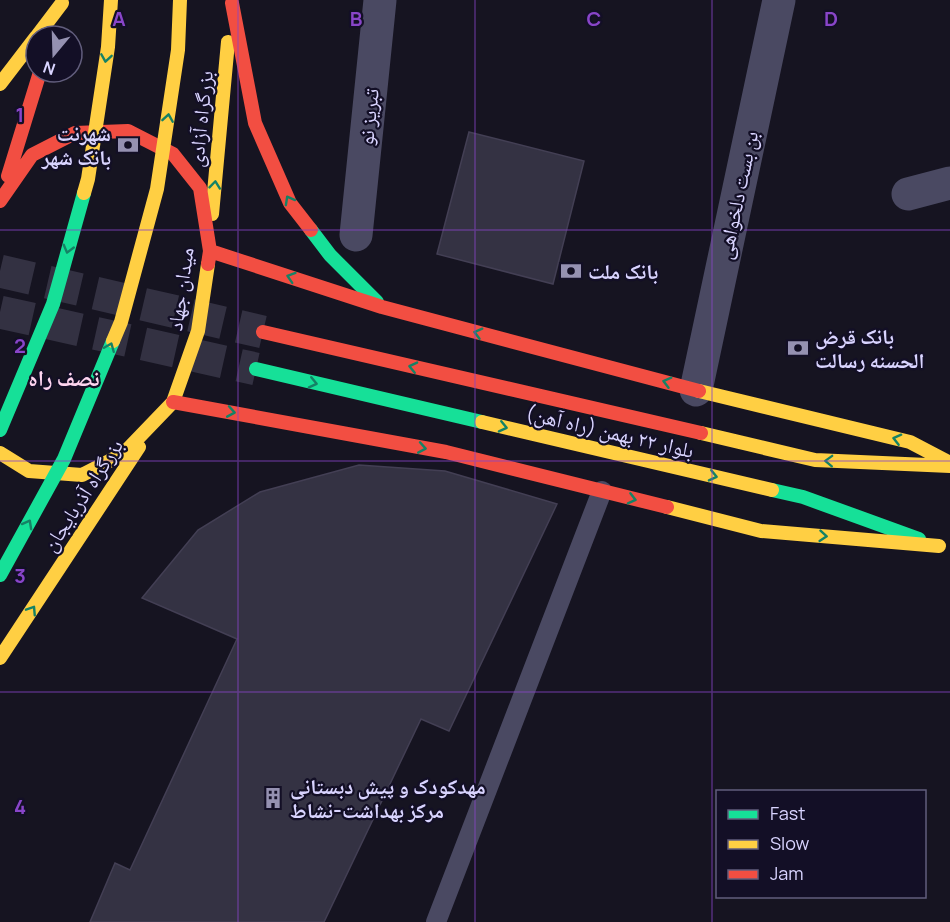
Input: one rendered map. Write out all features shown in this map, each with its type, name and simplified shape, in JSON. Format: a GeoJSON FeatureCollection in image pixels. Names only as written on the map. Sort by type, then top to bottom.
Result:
{"type":"FeatureCollection","features":[{"type":"Feature","properties":{"kind":"main road"},"geometry":{"type":"LineString","coordinates":[[0,430],[53,303],[88,179],[108,47],[111,0]]}},
{"type":"Feature","properties":{"kind":"main road"},"geometry":{"type":"LineString","coordinates":[[0,575],[64,459],[121,322],[157,189],[178,50],[180,0]]}},
{"type":"Feature","properties":{"kind":"main road"},"geometry":{"type":"LineString","coordinates":[[55,24],[62,1]]}},
{"type":"Feature","properties":{"kind":"main road"},"geometry":{"type":"LineString","coordinates":[[46,24],[62,1]]}},
{"type":"Feature","properties":{"kind":"main road"},"geometry":{"type":"LineString","coordinates":[[232,1],[255,123],[290,203],[330,255],[382,308]]}},
{"type":"Feature","properties":{"kind":"main road","name":"بزرگراه آزادی"},"geometry":{"type":"LineString","coordinates":[[209,247],[232,1]]}},
{"type":"Feature","properties":{"kind":"main road"},"geometry":{"type":"LineString","coordinates":[[0,84],[24,54]]}},
{"type":"Feature","properties":{"kind":"main road"},"geometry":{"type":"LineString","coordinates":[[0,201],[36,84]]}},
{"type":"Feature","properties":{"kind":"main road","name":"میدان جهاد"},"geometry":{"type":"LineString","coordinates":[[0,201],[32,155],[75,133],[128,131],[173,154],[200,188],[209,247],[198,332],[173,402],[123,454],[82,475],[29,471],[0,453]]}},
{"type":"Feature","properties":{"kind":"main road"},"geometry":{"type":"LineString","coordinates":[[209,247],[382,308],[696,390],[910,442],[950,464]]}},
{"type":"Feature","properties":{"kind":"main road","name":"بلوار ۲۲ بهمن (راه آهن)"},"geometry":{"type":"LineString","coordinates":[[263,332],[815,460],[950,464]]}},
{"type":"Feature","properties":{"kind":"main road","name":"بلوار ۲۲ بهمن (راه آهن)"},"geometry":{"type":"LineString","coordinates":[[256,369],[803,497],[944,548]]}},
{"type":"Feature","properties":{"kind":"main road"},"geometry":{"type":"LineString","coordinates":[[173,402],[446,452],[761,531],[944,548]]}},
{"type":"Feature","properties":{"kind":"main road","name":"بزرگراه آذربایجان"},"geometry":{"type":"LineString","coordinates":[[0,658],[160,415]]}},
{"type":"Feature","properties":{"kind":"street","name":"تبریز نو"},"geometry":{"type":"LineString","coordinates":[[356,235],[380,0]]}},
{"type":"Feature","properties":{"kind":"street","name":"بن بست دلخواهی"},"geometry":{"type":"LineString","coordinates":[[696,390],[779,0]]}},
{"type":"Feature","properties":{"kind":"street"},"geometry":{"type":"LineString","coordinates":[[908,194],[950,183]]}},
{"type":"Feature","properties":{"kind":"lane"},"geometry":{"type":"LineString","coordinates":[[436,922],[602,491]]}},
{"type":"Feature","properties":{"kind":"building"},"geometry":{"type":"Polygon","coordinates":[[[469,132],[584,161],[553,284],[437,254],[469,132]]]}},
{"type":"Feature","properties":{"kind":"building"},"geometry":{"type":"Polygon","coordinates":[[[359,465],[445,471],[557,504],[449,731],[421,719],[324,922],[90,922],[115,863],[130,870],[237,639],[142,598],[198,530],[260,492],[359,465]]]}},
{"type":"Feature","properties":{"kind":"tunnel"},"geometry":{"type":"LineString","coordinates":[[0,271],[263,332]]}},
{"type":"Feature","properties":{"kind":"tunnel"},"geometry":{"type":"LineString","coordinates":[[0,312],[256,369]]}},
{"type":"Feature","properties":{"kind":"traffic: fast"},"geometry":{"type":"LineString","coordinates":[[0,430],[53,304],[84,193]]}},
{"type":"Feature","properties":{"kind":"traffic: fast"},"geometry":{"type":"LineString","coordinates":[[311,230],[330,255],[377,302]]}},
{"type":"Feature","properties":{"kind":"traffic: fast"},"geometry":{"type":"LineString","coordinates":[[0,575],[64,459],[113,341]]}},
{"type":"Feature","properties":{"kind":"traffic: fast"},"geometry":{"type":"LineString","coordinates":[[256,369],[482,422]]}},
{"type":"Feature","properties":{"kind":"traffic: fast"},"geometry":{"type":"LineString","coordinates":[[772,490],[803,497],[919,539]]}},
{"type":"Feature","properties":{"kind":"traffic: slow"},"geometry":{"type":"LineString","coordinates":[[84,193],[108,47],[111,0]]}},
{"type":"Feature","properties":{"kind":"traffic: slow"},"geometry":{"type":"LineString","coordinates":[[113,341],[121,322],[157,189],[178,50],[180,0]]}},
{"type":"Feature","properties":{"kind":"traffic: slow"},"geometry":{"type":"LineString","coordinates":[[46,24],[62,3]]}},
{"type":"Feature","properties":{"kind":"traffic: slow"},"geometry":{"type":"LineString","coordinates":[[212,214],[228,42]]}},
{"type":"Feature","properties":{"kind":"traffic: slow"},"geometry":{"type":"LineString","coordinates":[[0,84],[24,53]]}},
{"type":"Feature","properties":{"kind":"traffic: slow"},"geometry":{"type":"LineString","coordinates":[[0,453],[29,471],[82,475],[123,454],[173,402],[198,331],[208,264]]}},
{"type":"Feature","properties":{"kind":"traffic: slow"},"geometry":{"type":"LineString","coordinates":[[699,391],[910,442],[950,463]]}},
{"type":"Feature","properties":{"kind":"traffic: slow"},"geometry":{"type":"LineString","coordinates":[[482,422],[772,490]]}},
{"type":"Feature","properties":{"kind":"traffic: slow"},"geometry":{"type":"LineString","coordinates":[[701,433],[815,460],[950,466]]}},
{"type":"Feature","properties":{"kind":"traffic: slow"},"geometry":{"type":"LineString","coordinates":[[0,658],[139,447]]}},
{"type":"Feature","properties":{"kind":"traffic: slow"},"geometry":{"type":"LineString","coordinates":[[667,507],[761,531],[939,546]]}},
{"type":"Feature","properties":{"kind":"traffic: jam"},"geometry":{"type":"LineString","coordinates":[[232,3],[255,123],[290,203],[311,230]]}},
{"type":"Feature","properties":{"kind":"traffic: jam"},"geometry":{"type":"LineString","coordinates":[[8,176],[36,84]]}},
{"type":"Feature","properties":{"kind":"traffic: jam"},"geometry":{"type":"LineString","coordinates":[[0,201],[32,155],[75,133],[128,131],[173,154],[200,188],[210,251],[208,264]]}},
{"type":"Feature","properties":{"kind":"traffic: jam"},"geometry":{"type":"LineString","coordinates":[[210,251],[382,307],[699,391]]}},
{"type":"Feature","properties":{"kind":"traffic: jam"},"geometry":{"type":"LineString","coordinates":[[263,332],[701,433]]}},
{"type":"Feature","properties":{"kind":"traffic: jam"},"geometry":{"type":"LineString","coordinates":[[173,402],[446,452],[667,507]]}},
{"type":"Feature","properties":{"kind":"place","name":"شهرنت بانک شهر"},"geometry":{"type":"Point","coordinates":[128,145]}},
{"type":"Feature","properties":{"kind":"place","name":"بانک ملت"},"geometry":{"type":"Point","coordinates":[571,271]}},
{"type":"Feature","properties":{"kind":"place","name":"بانک قرض الحسنه رسالت"},"geometry":{"type":"Point","coordinates":[798,348]}},
{"type":"Feature","properties":{"kind":"place","name":"مهدکودک و پیش دبستانی مرکز بهداشت-نشاط"},"geometry":{"type":"Point","coordinates":[273,798]}},
{"type":"Feature","properties":{"kind":"district","name":"نصف راه"},"geometry":{"type":"Point","coordinates":[64,378]}}]}
